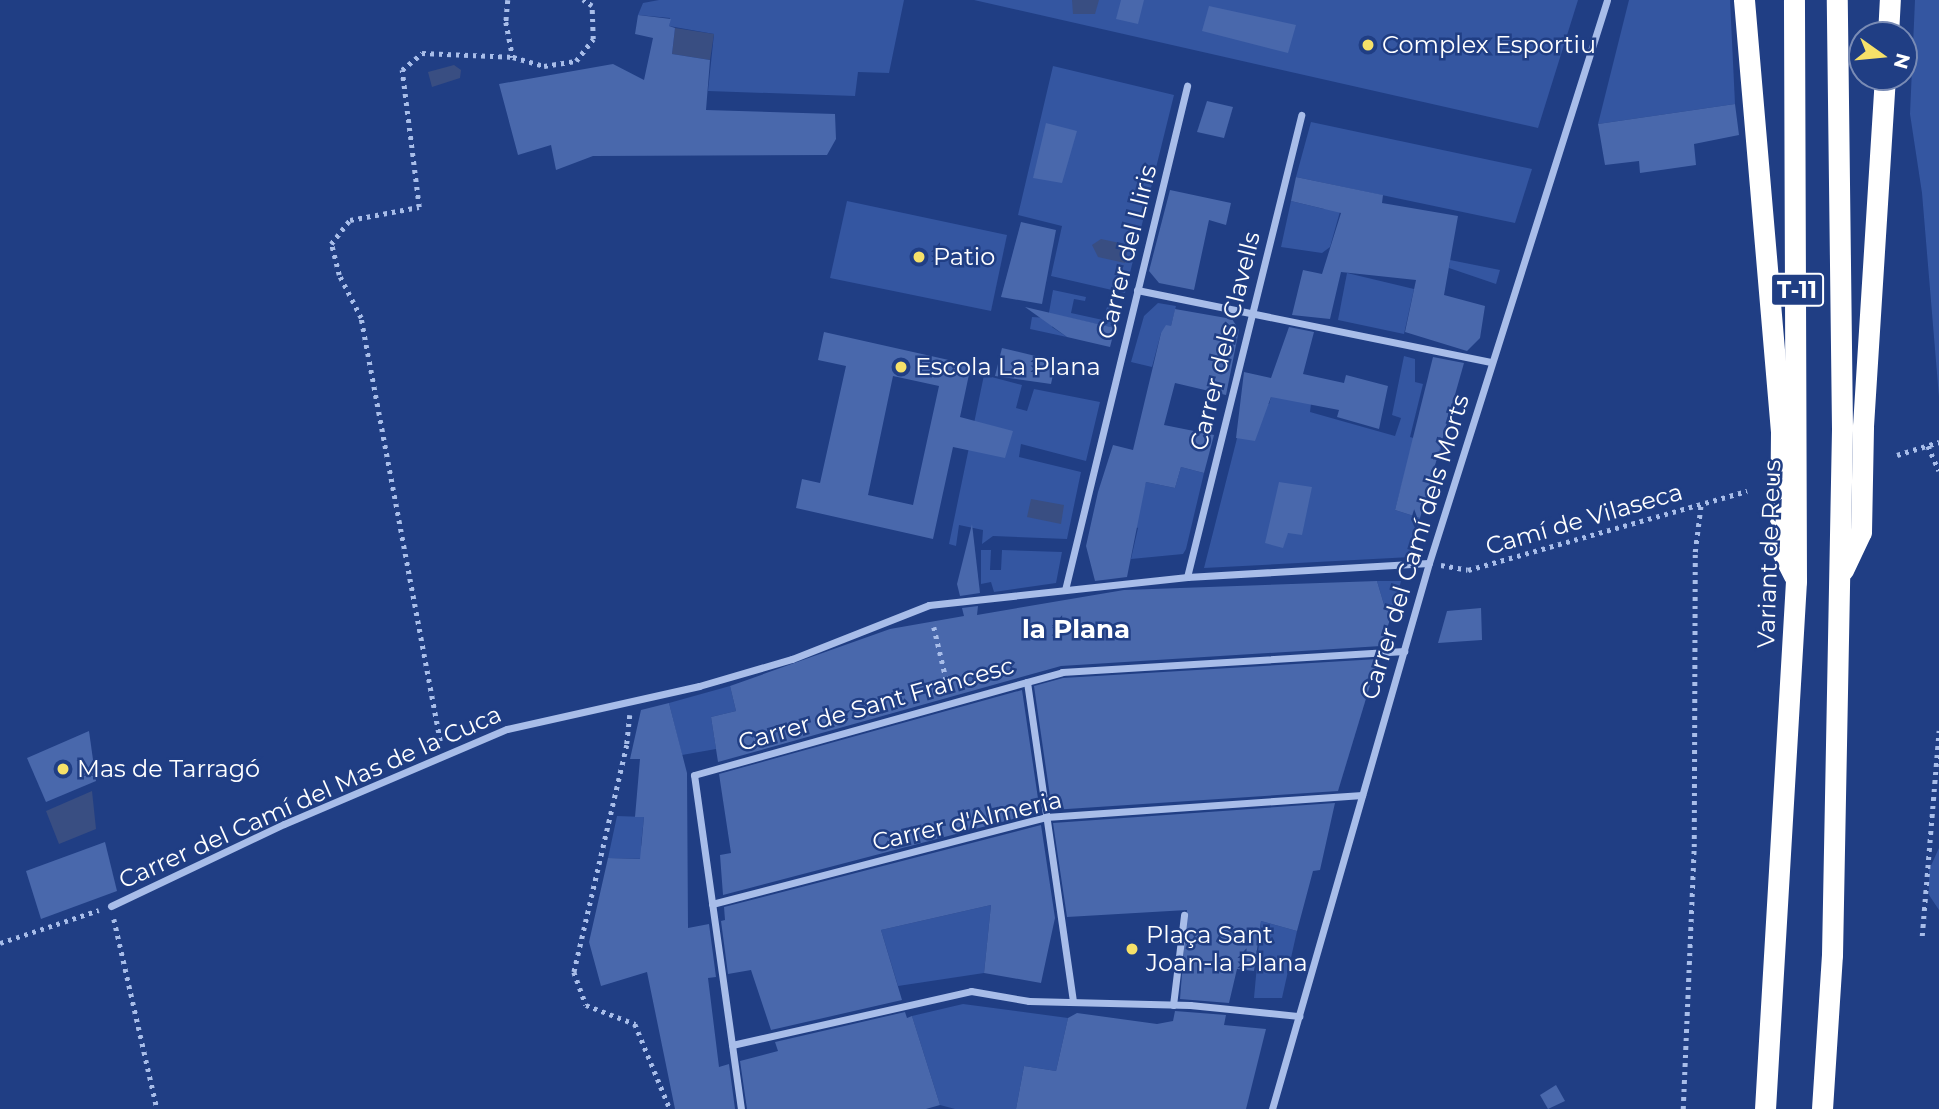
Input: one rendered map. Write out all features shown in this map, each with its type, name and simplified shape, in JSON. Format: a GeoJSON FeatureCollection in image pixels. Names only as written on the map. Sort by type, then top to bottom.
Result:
{"type":"FeatureCollection","features":[{"type":"Feature","properties":{"kind":"highway"},"geometry":{"type":"LineString","coordinates":[[1744,0],[1782,432],[1780,548],[1796,581]]}},
{"type":"Feature","properties":{"kind":"highway","name":"Variant de Reus"},"geometry":{"type":"LineString","coordinates":[[1765,1109],[1796,581],[1794,0]]}},
{"type":"Feature","properties":{"kind":"highway","name":"T-11"},"geometry":{"type":"LineString","coordinates":[[1822,1109],[1832,955],[1839,579],[1837,0]]}},
{"type":"Feature","properties":{"kind":"highway"},"geometry":{"type":"LineString","coordinates":[[1889,21],[1890,0]]}},
{"type":"Feature","properties":{"kind":"highway"},"geometry":{"type":"LineString","coordinates":[[1839,579],[1861,532],[1863,426],[1884,91]]}},
{"type":"Feature","properties":{"kind":"street","name":"Carrer del Camí dels Morts"},"geometry":{"type":"LineString","coordinates":[[1272,1109],[1429,563],[1606,0]]}},
{"type":"Feature","properties":{"kind":"street","name":"Carrer del Lliris"},"geometry":{"type":"LineString","coordinates":[[1065,590],[1187,86]]}},
{"type":"Feature","properties":{"kind":"street","name":"Carrer dels Clavells"},"geometry":{"type":"LineString","coordinates":[[1187,577],[1301,115]]}},
{"type":"Feature","properties":{"kind":"street"},"geometry":{"type":"LineString","coordinates":[[1137,290],[1491,362]]}},
{"type":"Feature","properties":{"kind":"street","name":"Carrer del Camí del Mas de la Cuca"},"geometry":{"type":"LineString","coordinates":[[111,906],[284,824],[444,759],[507,729],[628,704],[792,659],[929,605],[1187,577],[1429,563]]}},
{"type":"Feature","properties":{"kind":"street","name":"Carrer de Sant Francesc"},"geometry":{"type":"LineString","coordinates":[[712,904],[694,775],[1062,671],[1404,651]]}},
{"type":"Feature","properties":{"kind":"street"},"geometry":{"type":"LineString","coordinates":[[1027,682],[1073,1002]]}},
{"type":"Feature","properties":{"kind":"street","name":"Carrer d'Almeria"},"geometry":{"type":"LineString","coordinates":[[712,904],[1046,817],[1362,795]]}},
{"type":"Feature","properties":{"kind":"street"},"geometry":{"type":"LineString","coordinates":[[712,904],[741,1109]]}},
{"type":"Feature","properties":{"kind":"street"},"geometry":{"type":"LineString","coordinates":[[1173,1005],[1184,915]]}},
{"type":"Feature","properties":{"kind":"street"},"geometry":{"type":"LineString","coordinates":[[732,1045],[971,991],[1029,1001],[1173,1005],[1299,1016]]}},
{"type":"Feature","properties":{"kind":"path"},"geometry":{"type":"LineString","coordinates":[[508,0],[506,22],[513,57]]}},
{"type":"Feature","properties":{"kind":"path"},"geometry":{"type":"LineString","coordinates":[[444,759],[361,318],[339,275],[331,244],[351,220],[419,207],[402,70],[422,53],[513,57],[544,66],[576,61],[593,38],[592,6],[583,0]]}},
{"type":"Feature","properties":{"kind":"path"},"geometry":{"type":"LineString","coordinates":[[1897,455],[1939,442]]}},
{"type":"Feature","properties":{"kind":"path"},"geometry":{"type":"LineString","coordinates":[[1928,446],[1939,471]]}},
{"type":"Feature","properties":{"kind":"path","name":"Camí de Vilaseca"},"geometry":{"type":"LineString","coordinates":[[1429,563],[1468,570],[1748,491]]}},
{"type":"Feature","properties":{"kind":"path"},"geometry":{"type":"LineString","coordinates":[[1683,1109],[1694,847],[1695,552],[1701,504]]}},
{"type":"Feature","properties":{"kind":"path"},"geometry":{"type":"LineString","coordinates":[[934,627],[952,704]]}},
{"type":"Feature","properties":{"kind":"path"},"geometry":{"type":"LineString","coordinates":[[628,704],[627,745],[573,972],[586,1004],[635,1024],[670,1109]]}},
{"type":"Feature","properties":{"kind":"path"},"geometry":{"type":"LineString","coordinates":[[1922,936],[1939,731]]}},
{"type":"Feature","properties":{"kind":"path"},"geometry":{"type":"LineString","coordinates":[[0,943],[111,906],[157,1109]]}},
{"type":"Feature","properties":{"kind":"shaded area"},"geometry":{"type":"Polygon","coordinates":[[[659,0],[904,0],[889,73],[858,72],[855,96],[708,91],[714,34],[669,26],[670,18],[638,15],[643,3],[659,0]]]}},
{"type":"Feature","properties":{"kind":"shaded area","name":"Complex Esportiu"},"geometry":{"type":"Polygon","coordinates":[[[974,0],[1578,0],[1538,128],[974,0]]]}},
{"type":"Feature","properties":{"kind":"shaded area"},"geometry":{"type":"Polygon","coordinates":[[[1072,0],[1099,0],[1095,14],[1073,14],[1072,0]]]}},
{"type":"Feature","properties":{"kind":"shaded area"},"geometry":{"type":"Polygon","coordinates":[[[1629,0],[1730,0],[1735,104],[1598,124],[1629,0]]]}},
{"type":"Feature","properties":{"kind":"shaded area"},"geometry":{"type":"Polygon","coordinates":[[[1915,0],[1939,0],[1939,397],[1922,193],[1910,114],[1911,91],[1918,91],[1918,21],[1914,21],[1915,0]]]}},
{"type":"Feature","properties":{"kind":"shaded area"},"geometry":{"type":"Polygon","coordinates":[[[675,28],[714,34],[710,60],[672,54],[675,28]]]}},
{"type":"Feature","properties":{"kind":"shaded area"},"geometry":{"type":"Polygon","coordinates":[[[454,65],[461,70],[460,78],[432,87],[428,72],[454,65]]]}},
{"type":"Feature","properties":{"kind":"shaded area"},"geometry":{"type":"Polygon","coordinates":[[[1053,66],[1174,95],[1125,293],[1051,276],[1062,226],[1018,215],[1053,66]]]}},
{"type":"Feature","properties":{"kind":"shaded area"},"geometry":{"type":"Polygon","coordinates":[[[1311,122],[1532,169],[1515,223],[1296,177],[1311,122]]]}},
{"type":"Feature","properties":{"kind":"shaded area","name":"Patio"},"geometry":{"type":"Polygon","coordinates":[[[847,201],[1007,235],[991,311],[830,278],[847,201]]]}},
{"type":"Feature","properties":{"kind":"shaded area"},"geometry":{"type":"Polygon","coordinates":[[[1291,201],[1324,209],[1343,201],[1330,247],[1322,253],[1281,247],[1291,201]]]}},
{"type":"Feature","properties":{"kind":"shaded area"},"geometry":{"type":"Polygon","coordinates":[[[1101,239],[1129,245],[1125,263],[1098,257],[1092,245],[1101,239]]]}},
{"type":"Feature","properties":{"kind":"shaded area"},"geometry":{"type":"Polygon","coordinates":[[[1450,260],[1500,270],[1496,284],[1449,268],[1450,260]]]}},
{"type":"Feature","properties":{"kind":"shaded area"},"geometry":{"type":"Polygon","coordinates":[[[1347,273],[1414,289],[1404,334],[1338,320],[1347,273]]]}},
{"type":"Feature","properties":{"kind":"shaded area"},"geometry":{"type":"Polygon","coordinates":[[[1053,290],[1086,297],[1085,301],[1074,299],[1071,313],[1103,320],[1107,307],[1120,308],[1115,328],[1056,315],[1052,327],[1067,337],[1030,329],[1032,317],[1048,318],[1053,290]]]}},
{"type":"Feature","properties":{"kind":"shaded area"},"geometry":{"type":"Polygon","coordinates":[[[1158,303],[1176,306],[1171,326],[1161,333],[1152,367],[1131,362],[1144,316],[1158,303]]]}},
{"type":"Feature","properties":{"kind":"shaded area"},"geometry":{"type":"Polygon","coordinates":[[[1404,356],[1415,359],[1415,382],[1423,384],[1410,437],[1442,446],[1433,469],[1408,461],[1395,510],[1420,518],[1411,557],[1204,568],[1247,399],[1269,404],[1273,390],[1311,404],[1310,412],[1395,436],[1401,418],[1392,415],[1404,356]]]}},
{"type":"Feature","properties":{"kind":"shaded area"},"geometry":{"type":"Polygon","coordinates":[[[984,375],[1022,385],[1016,408],[1027,411],[1034,389],[1100,402],[1086,461],[1021,444],[1019,457],[1081,472],[1067,539],[993,536],[982,544],[983,530],[959,525],[956,546],[949,544],[984,375]]]}},
{"type":"Feature","properties":{"kind":"shaded area"},"geometry":{"type":"Polygon","coordinates":[[[1181,467],[1204,473],[1186,549],[1183,554],[1131,559],[1138,528],[1133,526],[1146,482],[1175,488],[1181,467]]]}},
{"type":"Feature","properties":{"kind":"shaded area"},"geometry":{"type":"Polygon","coordinates":[[[1031,499],[1064,505],[1061,524],[1027,517],[1031,499]]]}},
{"type":"Feature","properties":{"kind":"shaded area"},"geometry":{"type":"Polygon","coordinates":[[[981,550],[991,550],[990,570],[1001,570],[1002,550],[1062,552],[1056,583],[994,592],[991,582],[981,584],[981,550]]]}},
{"type":"Feature","properties":{"kind":"shaded area"},"geometry":{"type":"Polygon","coordinates":[[[1377,581],[1401,581],[1394,608],[1385,608],[1377,581]]]}},
{"type":"Feature","properties":{"kind":"shaded area"},"geometry":{"type":"Polygon","coordinates":[[[730,686],[736,711],[711,717],[716,749],[682,755],[669,703],[730,686]]]}},
{"type":"Feature","properties":{"kind":"shaded area"},"geometry":{"type":"Polygon","coordinates":[[[92,791],[96,829],[59,844],[46,811],[92,791]]]}},
{"type":"Feature","properties":{"kind":"shaded area"},"geometry":{"type":"Polygon","coordinates":[[[617,816],[644,817],[641,845],[648,859],[608,858],[617,816]]]}},
{"type":"Feature","properties":{"kind":"shaded area"},"geometry":{"type":"Polygon","coordinates":[[[1939,848],[1939,910],[1929,895],[1929,870],[1939,848]]]}},
{"type":"Feature","properties":{"kind":"shaded area"},"geometry":{"type":"Polygon","coordinates":[[[991,905],[984,973],[898,986],[881,930],[991,905]]]}},
{"type":"Feature","properties":{"kind":"shaded area"},"geometry":{"type":"Polygon","coordinates":[[[1261,921],[1297,931],[1282,998],[1254,998],[1261,921]]]}},
{"type":"Feature","properties":{"kind":"shaded area"},"geometry":{"type":"Polygon","coordinates":[[[963,1004],[1068,1018],[1056,1071],[1024,1066],[1016,1109],[955,1109],[940,1105],[912,1016],[963,1004]]]}},
{"type":"Feature","properties":{"kind":"building"},"geometry":{"type":"Polygon","coordinates":[[[1121,0],[1144,0],[1138,24],[1116,19],[1121,0]]]}},
{"type":"Feature","properties":{"kind":"building"},"geometry":{"type":"Polygon","coordinates":[[[1209,6],[1296,25],[1288,53],[1202,31],[1209,6]]]}},
{"type":"Feature","properties":{"kind":"building"},"geometry":{"type":"Polygon","coordinates":[[[638,15],[671,19],[669,26],[675,28],[672,54],[710,60],[706,110],[835,114],[836,139],[827,155],[593,156],[556,170],[551,145],[518,155],[499,84],[613,64],[644,80],[653,38],[635,34],[638,15]]]}},
{"type":"Feature","properties":{"kind":"building"},"geometry":{"type":"Polygon","coordinates":[[[1207,101],[1233,107],[1224,138],[1197,132],[1207,101]]]}},
{"type":"Feature","properties":{"kind":"building"},"geometry":{"type":"Polygon","coordinates":[[[1735,104],[1739,135],[1694,144],[1696,165],[1640,173],[1639,161],[1605,165],[1598,124],[1735,104]]]}},
{"type":"Feature","properties":{"kind":"building"},"geometry":{"type":"Polygon","coordinates":[[[1046,123],[1077,131],[1062,183],[1033,178],[1046,123]]]}},
{"type":"Feature","properties":{"kind":"building"},"geometry":{"type":"Polygon","coordinates":[[[1296,177],[1383,195],[1382,203],[1458,216],[1444,295],[1485,306],[1480,338],[1467,351],[1405,332],[1416,280],[1341,272],[1330,319],[1292,315],[1303,270],[1322,274],[1341,213],[1291,201],[1296,177]]]}},
{"type":"Feature","properties":{"kind":"building"},"geometry":{"type":"Polygon","coordinates":[[[1170,190],[1231,203],[1226,225],[1209,220],[1194,290],[1159,283],[1149,271],[1170,190]]]}},
{"type":"Feature","properties":{"kind":"building"},"geometry":{"type":"Polygon","coordinates":[[[1021,222],[1056,230],[1042,304],[1001,297],[1021,222]]]}},
{"type":"Feature","properties":{"kind":"building"},"geometry":{"type":"Polygon","coordinates":[[[1025,307],[1115,328],[1110,347],[1067,337],[1025,307]]]}},
{"type":"Feature","properties":{"kind":"building"},"geometry":{"type":"Polygon","coordinates":[[[1175,309],[1232,319],[1239,330],[1226,395],[1175,383],[1164,425],[1214,435],[1204,473],[1181,467],[1175,488],[1146,482],[1127,577],[1095,581],[1086,546],[1098,492],[1113,445],[1133,450],[1161,333],[1166,325],[1171,326],[1175,309]]]}},
{"type":"Feature","properties":{"kind":"building"},"geometry":{"type":"Polygon","coordinates":[[[1289,327],[1314,332],[1303,374],[1344,383],[1346,375],[1388,386],[1379,429],[1337,417],[1339,410],[1271,397],[1255,441],[1236,438],[1244,372],[1271,378],[1289,327]]]}},
{"type":"Feature","properties":{"kind":"building"},"geometry":{"type":"Polygon","coordinates":[[[824,332],[971,365],[960,417],[1013,431],[1005,458],[953,447],[933,539],[796,508],[802,479],[820,483],[846,366],[818,360],[824,332]],[[893,376],[868,495],[913,505],[939,386],[893,376]]]}},
{"type":"Feature","properties":{"kind":"building"},"geometry":{"type":"Polygon","coordinates":[[[1002,348],[1056,361],[1051,384],[995,376],[1002,348]]]}},
{"type":"Feature","properties":{"kind":"building"},"geometry":{"type":"Polygon","coordinates":[[[1433,357],[1464,363],[1420,518],[1395,510],[1433,357]]]}},
{"type":"Feature","properties":{"kind":"building"},"geometry":{"type":"Polygon","coordinates":[[[1279,482],[1312,487],[1302,535],[1288,533],[1283,548],[1265,543],[1279,482]]]}},
{"type":"Feature","properties":{"kind":"building"},"geometry":{"type":"Polygon","coordinates":[[[972,524],[980,593],[960,596],[957,584],[972,524]]]}},
{"type":"Feature","properties":{"kind":"building"},"geometry":{"type":"Polygon","coordinates":[[[1377,581],[1385,608],[1394,608],[1381,646],[1061,666],[718,762],[711,717],[736,711],[730,686],[890,629],[964,616],[962,608],[978,606],[977,615],[1124,590],[1377,581]]]}},
{"type":"Feature","properties":{"kind":"building"},"geometry":{"type":"Polygon","coordinates":[[[1481,608],[1482,640],[1438,643],[1447,611],[1481,608]]]}},
{"type":"Feature","properties":{"kind":"building"},"geometry":{"type":"Polygon","coordinates":[[[1378,659],[1338,791],[1052,810],[1034,686],[1063,678],[1378,659]]]}},
{"type":"Feature","properties":{"kind":"building"},"geometry":{"type":"Polygon","coordinates":[[[1022,690],[1040,812],[723,895],[720,855],[731,853],[719,774],[1022,690]]]}},
{"type":"Feature","properties":{"kind":"building"},"geometry":{"type":"Polygon","coordinates":[[[669,703],[687,773],[688,928],[709,924],[716,977],[708,978],[719,1067],[729,1064],[735,1109],[675,1109],[647,972],[601,986],[589,942],[608,858],[640,859],[644,817],[635,817],[640,759],[630,759],[641,710],[669,703]]]}},
{"type":"Feature","properties":{"kind":"building","name":"Mas de Tarragó"},"geometry":{"type":"Polygon","coordinates":[[[89,731],[96,781],[46,802],[27,758],[89,731]]]}},
{"type":"Feature","properties":{"kind":"building"},"geometry":{"type":"Polygon","coordinates":[[[1335,803],[1320,870],[1313,871],[1297,931],[1261,921],[1254,971],[1237,969],[1229,1003],[1180,999],[1187,910],[1067,917],[1053,823],[1335,803]]]}},
{"type":"Feature","properties":{"kind":"building"},"geometry":{"type":"Polygon","coordinates":[[[1041,825],[1055,918],[1041,983],[984,973],[991,905],[881,930],[902,1000],[771,1030],[751,970],[728,974],[721,921],[725,920],[724,907],[1041,825]]]}},
{"type":"Feature","properties":{"kind":"building"},"geometry":{"type":"Polygon","coordinates":[[[105,842],[117,891],[41,919],[26,871],[105,842]]]}},
{"type":"Feature","properties":{"kind":"building"},"geometry":{"type":"Polygon","coordinates":[[[1175,1011],[1226,1015],[1224,1025],[1266,1029],[1246,1109],[1016,1109],[1024,1066],[1056,1071],[1068,1018],[1077,1013],[1157,1024],[1173,1021],[1175,1011]]]}},
{"type":"Feature","properties":{"kind":"building"},"geometry":{"type":"Polygon","coordinates":[[[905,1012],[907,1018],[912,1016],[940,1105],[926,1109],[747,1109],[740,1061],[778,1051],[775,1042],[905,1012]]]}},
{"type":"Feature","properties":{"kind":"building"},"geometry":{"type":"Polygon","coordinates":[[[1556,1085],[1565,1101],[1548,1109],[1540,1095],[1556,1085]]]}},
{"type":"Feature","properties":{"kind":"place","name":"Complex Esportiu"},"geometry":{"type":"Point","coordinates":[1368,45]}},
{"type":"Feature","properties":{"kind":"place","name":"Patio"},"geometry":{"type":"Point","coordinates":[919,257]}},
{"type":"Feature","properties":{"kind":"place","name":"Escola La Plana"},"geometry":{"type":"Point","coordinates":[901,367]}},
{"type":"Feature","properties":{"kind":"place","name":"Mas de Tarragó"},"geometry":{"type":"Point","coordinates":[63,769]}},
{"type":"Feature","properties":{"kind":"place","name":"Plaça Sant Joan-la Plana"},"geometry":{"type":"Point","coordinates":[1132,949]}},
{"type":"Feature","properties":{"kind":"district","name":"la Plana"},"geometry":{"type":"Point","coordinates":[1076,630]}}]}
